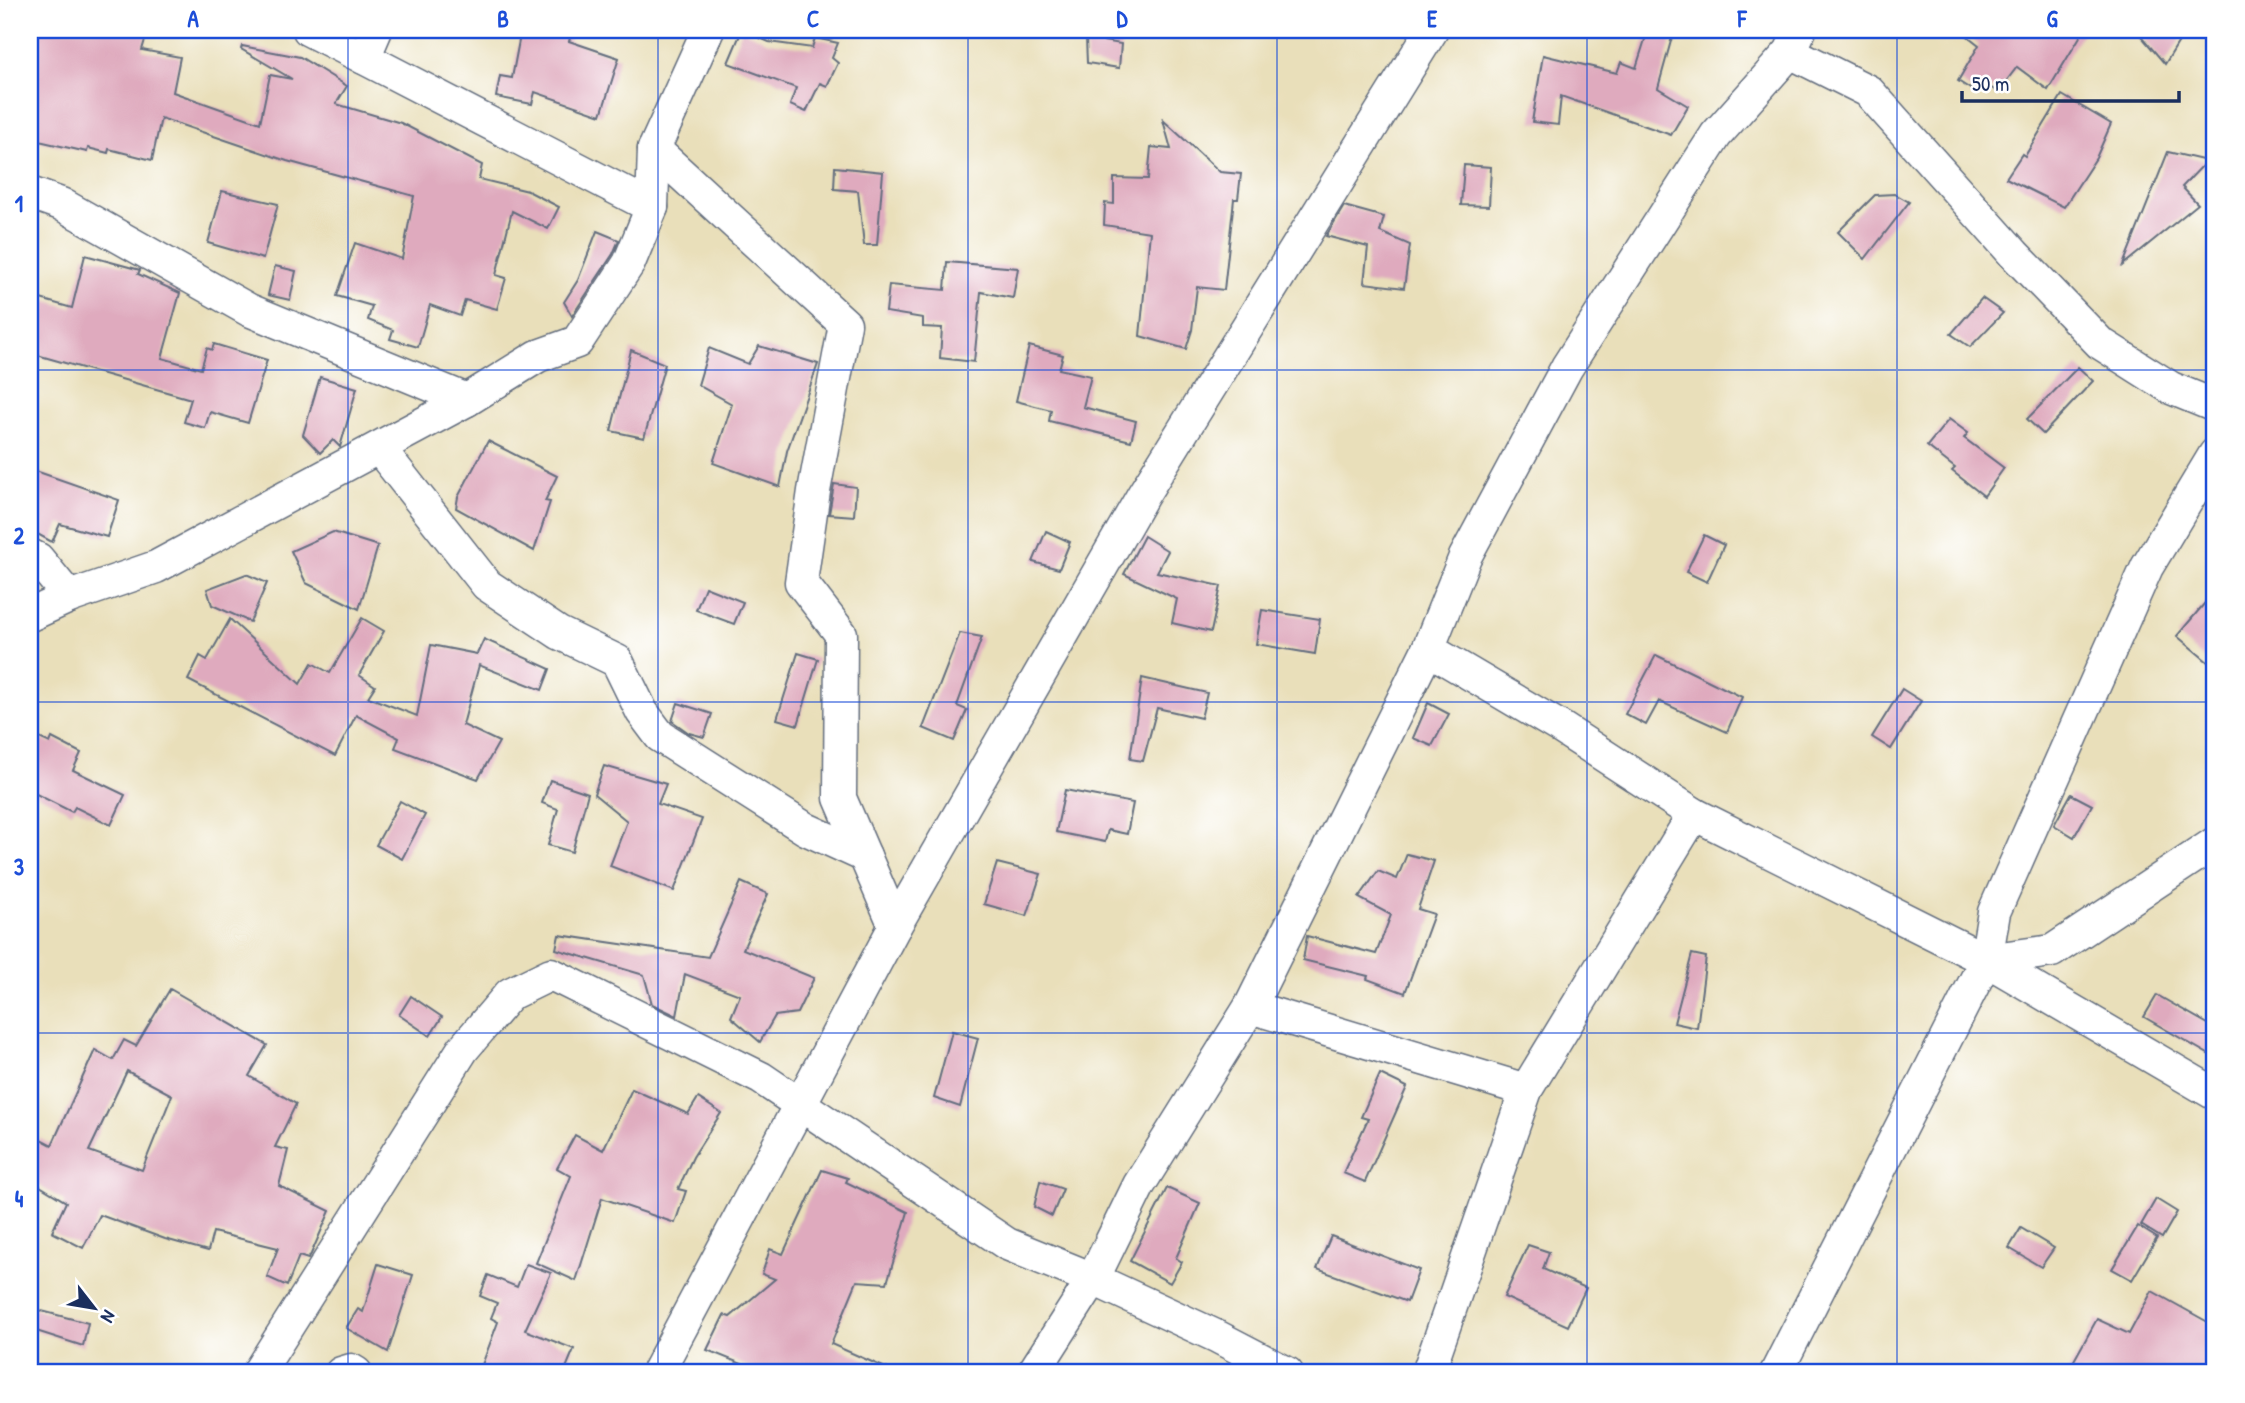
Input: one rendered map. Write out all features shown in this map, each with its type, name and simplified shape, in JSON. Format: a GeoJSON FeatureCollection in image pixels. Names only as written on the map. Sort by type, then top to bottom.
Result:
{"type":"FeatureCollection","features":[{"type":"Feature","properties":{"kind":"street"},"geometry":{"type":"LineString","coordinates":[[309,30],[370,44],[652,207]]}},
{"type":"Feature","properties":{"kind":"street"},"geometry":{"type":"LineString","coordinates":[[30,615],[69,597],[156,567],[467,400],[538,356],[577,342],[629,264],[652,207],[654,149],[708,30]]}},
{"type":"Feature","properties":{"kind":"street"},"geometry":{"type":"LineString","coordinates":[[657,1373],[895,926],[1143,495],[1432,30]]}},
{"type":"Feature","properties":{"kind":"street"},"geometry":{"type":"LineString","coordinates":[[1033,1373],[1093,1279],[1139,1185],[1250,1007],[1428,649],[1465,557],[1567,367],[1716,135],[1795,41],[1868,91],[2014,254],[2100,343],[2171,388],[2215,406]]}},
{"type":"Feature","properties":{"kind":"street"},"geometry":{"type":"LineString","coordinates":[[654,149],[845,324],[814,491],[802,582],[841,634],[840,798],[895,926]]}},
{"type":"Feature","properties":{"kind":"street"},"geometry":{"type":"LineString","coordinates":[[30,193],[61,204],[249,310],[467,400]]}},
{"type":"Feature","properties":{"kind":"street"},"geometry":{"type":"LineString","coordinates":[[379,448],[486,585],[559,633],[617,661],[642,712],[660,736],[806,829],[865,856]]}},
{"type":"Feature","properties":{"kind":"street"},"geometry":{"type":"LineString","coordinates":[[1776,1373],[1986,960],[1994,912],[2147,567],[2215,454]]}},
{"type":"Feature","properties":{"kind":"street"},"geometry":{"type":"LineString","coordinates":[[30,555],[38,559],[69,597]]}},
{"type":"Feature","properties":{"kind":"street"},"geometry":{"type":"LineString","coordinates":[[1428,649],[1560,727],[1694,814],[1986,960],[2215,1094]]}},
{"type":"Feature","properties":{"kind":"street"},"geometry":{"type":"LineString","coordinates":[[1428,1373],[1526,1090],[1694,814]]}},
{"type":"Feature","properties":{"kind":"street"},"geometry":{"type":"LineString","coordinates":[[1986,960],[2052,951],[2215,843]]}},
{"type":"Feature","properties":{"kind":"street"},"geometry":{"type":"LineString","coordinates":[[258,1373],[463,1049],[510,994],[551,974],[761,1078],[1007,1244],[1093,1279],[1218,1337],[1287,1373]]}},
{"type":"Feature","properties":{"kind":"street"},"geometry":{"type":"LineString","coordinates":[[1250,1007],[1526,1090]]}},
{"type":"Feature","properties":{"kind":"street"},"geometry":{"type":"LineString","coordinates":[[341,1373],[351,1370],[356,1373]]}},
{"type":"Feature","properties":{"kind":"building"},"geometry":{"type":"Polygon","coordinates":[[[30,30],[148,30],[142,50],[180,57],[173,92],[260,123],[270,75],[292,79],[241,49],[242,46],[300,57],[347,86],[336,104],[401,123],[482,165],[479,179],[528,191],[559,207],[548,229],[512,211],[496,275],[506,278],[497,309],[465,300],[460,316],[430,305],[418,347],[390,339],[393,330],[368,320],[372,306],[337,296],[355,243],[402,259],[414,196],[287,161],[161,118],[152,160],[109,149],[108,153],[88,148],[87,152],[30,139],[30,30]]]}},
{"type":"Feature","properties":{"kind":"building"},"geometry":{"type":"Polygon","coordinates":[[[521,30],[557,30],[571,35],[569,41],[619,58],[601,115],[535,92],[532,104],[496,97],[500,76],[512,78],[521,30]]]}},
{"type":"Feature","properties":{"kind":"building"},"geometry":{"type":"Polygon","coordinates":[[[742,30],[769,42],[812,48],[815,38],[838,43],[832,58],[838,63],[827,86],[820,83],[806,112],[790,105],[796,88],[728,63],[742,30]]]}},
{"type":"Feature","properties":{"kind":"building"},"geometry":{"type":"Polygon","coordinates":[[[1648,30],[1674,30],[1658,88],[1688,106],[1671,135],[1561,96],[1558,125],[1532,122],[1543,55],[1617,73],[1621,62],[1636,68],[1648,30]]]}},
{"type":"Feature","properties":{"kind":"building"},"geometry":{"type":"Polygon","coordinates":[[[1960,30],[2084,30],[2048,90],[2017,67],[1998,92],[1983,83],[1975,92],[1958,81],[1979,45],[1960,30]]]}},
{"type":"Feature","properties":{"kind":"building"},"geometry":{"type":"Polygon","coordinates":[[[2136,30],[2186,30],[2165,64],[2136,30]]]}},
{"type":"Feature","properties":{"kind":"building"},"geometry":{"type":"Polygon","coordinates":[[[1086,38],[1121,44],[1119,68],[1087,63],[1086,38]]]}},
{"type":"Feature","properties":{"kind":"building"},"geometry":{"type":"Polygon","coordinates":[[[2062,95],[2111,124],[2096,158],[2064,207],[2006,178],[2022,154],[2025,156],[2062,95]]]}},
{"type":"Feature","properties":{"kind":"building"},"geometry":{"type":"Polygon","coordinates":[[[1163,120],[1220,172],[1241,174],[1238,199],[1234,199],[1224,290],[1197,287],[1192,330],[1186,349],[1140,336],[1150,232],[1104,225],[1105,203],[1114,204],[1114,178],[1148,179],[1151,147],[1171,149],[1163,120]]]}},
{"type":"Feature","properties":{"kind":"building"},"geometry":{"type":"Polygon","coordinates":[[[2168,152],[2207,161],[2182,187],[2198,204],[2123,265],[2168,152]]]}},
{"type":"Feature","properties":{"kind":"building"},"geometry":{"type":"Polygon","coordinates":[[[1464,165],[1491,167],[1489,206],[1461,205],[1464,165]]]}},
{"type":"Feature","properties":{"kind":"building"},"geometry":{"type":"Polygon","coordinates":[[[835,167],[883,172],[877,245],[864,245],[858,191],[834,189],[835,167]]]}},
{"type":"Feature","properties":{"kind":"building"},"geometry":{"type":"Polygon","coordinates":[[[222,191],[278,204],[263,259],[208,243],[222,191]]]}},
{"type":"Feature","properties":{"kind":"building"},"geometry":{"type":"Polygon","coordinates":[[[1895,194],[1909,202],[1865,259],[1838,232],[1875,195],[1895,194]]]}},
{"type":"Feature","properties":{"kind":"building"},"geometry":{"type":"Polygon","coordinates":[[[1344,206],[1384,217],[1380,232],[1410,245],[1404,288],[1364,283],[1368,247],[1326,236],[1344,206]]]}},
{"type":"Feature","properties":{"kind":"building"},"geometry":{"type":"Polygon","coordinates":[[[597,231],[619,240],[613,254],[572,316],[564,302],[578,280],[597,231]]]}},
{"type":"Feature","properties":{"kind":"building"},"geometry":{"type":"Polygon","coordinates":[[[85,255],[140,270],[138,274],[180,293],[162,358],[201,369],[207,348],[212,350],[214,344],[267,360],[248,423],[210,412],[205,428],[184,422],[191,399],[30,353],[30,296],[72,308],[85,255]]]}},
{"type":"Feature","properties":{"kind":"building"},"geometry":{"type":"Polygon","coordinates":[[[947,262],[1018,268],[1013,298],[981,292],[974,362],[940,358],[942,328],[923,327],[923,318],[886,312],[889,285],[945,290],[947,262]]]}},
{"type":"Feature","properties":{"kind":"building"},"geometry":{"type":"Polygon","coordinates":[[[275,266],[296,271],[290,300],[268,295],[275,266]]]}},
{"type":"Feature","properties":{"kind":"building"},"geometry":{"type":"Polygon","coordinates":[[[1982,298],[2003,313],[1970,347],[1951,334],[1982,298]]]}},
{"type":"Feature","properties":{"kind":"building"},"geometry":{"type":"Polygon","coordinates":[[[759,346],[818,364],[787,451],[780,487],[713,463],[732,404],[698,385],[709,348],[748,364],[759,346]]]}},
{"type":"Feature","properties":{"kind":"building"},"geometry":{"type":"Polygon","coordinates":[[[1029,346],[1063,355],[1059,369],[1091,376],[1083,407],[1136,421],[1131,441],[1049,421],[1051,410],[1016,401],[1029,346]]]}},
{"type":"Feature","properties":{"kind":"building"},"geometry":{"type":"Polygon","coordinates":[[[631,350],[665,364],[644,438],[611,431],[631,350]]]}},
{"type":"Feature","properties":{"kind":"building"},"geometry":{"type":"Polygon","coordinates":[[[2078,367],[2093,381],[2043,434],[2027,419],[2078,367]]]}},
{"type":"Feature","properties":{"kind":"building"},"geometry":{"type":"Polygon","coordinates":[[[320,377],[357,388],[340,447],[333,440],[320,453],[303,435],[320,377]]]}},
{"type":"Feature","properties":{"kind":"building"},"geometry":{"type":"Polygon","coordinates":[[[1949,419],[1968,433],[1964,438],[2004,468],[1984,496],[1952,471],[1955,468],[1927,446],[1949,419]]]}},
{"type":"Feature","properties":{"kind":"building"},"geometry":{"type":"Polygon","coordinates":[[[488,441],[557,476],[545,501],[550,502],[534,551],[456,508],[458,497],[488,441]]]}},
{"type":"Feature","properties":{"kind":"building"},"geometry":{"type":"Polygon","coordinates":[[[30,469],[119,500],[107,537],[60,524],[52,542],[30,530],[30,469]]]}},
{"type":"Feature","properties":{"kind":"building"},"geometry":{"type":"Polygon","coordinates":[[[834,484],[856,487],[854,516],[829,514],[834,484]]]}},
{"type":"Feature","properties":{"kind":"building"},"geometry":{"type":"Polygon","coordinates":[[[1046,531],[1070,542],[1059,569],[1033,562],[1046,531]]]}},
{"type":"Feature","properties":{"kind":"building"},"geometry":{"type":"Polygon","coordinates":[[[333,532],[378,546],[359,609],[306,583],[291,551],[333,532]]]}},
{"type":"Feature","properties":{"kind":"building"},"geometry":{"type":"Polygon","coordinates":[[[1704,535],[1724,545],[1707,582],[1686,572],[1704,535]]]}},
{"type":"Feature","properties":{"kind":"building"},"geometry":{"type":"Polygon","coordinates":[[[1144,536],[1168,551],[1157,572],[1221,586],[1211,632],[1172,623],[1177,599],[1124,574],[1144,536]]]}},
{"type":"Feature","properties":{"kind":"building"},"geometry":{"type":"Polygon","coordinates":[[[246,574],[267,583],[250,622],[212,605],[207,589],[246,574]]]}},
{"type":"Feature","properties":{"kind":"building"},"geometry":{"type":"Polygon","coordinates":[[[705,587],[743,602],[734,624],[696,610],[705,587]]]}},
{"type":"Feature","properties":{"kind":"building"},"geometry":{"type":"Polygon","coordinates":[[[2215,591],[2215,668],[2177,636],[2215,591]]]}},
{"type":"Feature","properties":{"kind":"building"},"geometry":{"type":"Polygon","coordinates":[[[1262,610],[1320,619],[1315,654],[1256,644],[1262,610]]]}},
{"type":"Feature","properties":{"kind":"building"},"geometry":{"type":"Polygon","coordinates":[[[362,618],[384,631],[359,675],[375,686],[368,697],[417,716],[431,645],[477,654],[484,639],[550,669],[542,690],[479,665],[463,725],[499,742],[478,779],[395,748],[399,738],[356,715],[335,756],[188,680],[200,656],[207,660],[230,619],[300,684],[312,663],[330,673],[362,618]]]}},
{"type":"Feature","properties":{"kind":"building"},"geometry":{"type":"Polygon","coordinates":[[[960,633],[982,637],[957,706],[967,710],[954,741],[923,728],[960,633]]]}},
{"type":"Feature","properties":{"kind":"building"},"geometry":{"type":"Polygon","coordinates":[[[798,653],[818,659],[798,725],[777,719],[798,653]]]}},
{"type":"Feature","properties":{"kind":"building"},"geometry":{"type":"Polygon","coordinates":[[[1656,655],[1742,697],[1727,732],[1659,701],[1646,725],[1625,714],[1656,655]]]}},
{"type":"Feature","properties":{"kind":"building"},"geometry":{"type":"Polygon","coordinates":[[[1142,678],[1207,693],[1201,718],[1157,708],[1143,761],[1130,759],[1142,678]]]}},
{"type":"Feature","properties":{"kind":"building"},"geometry":{"type":"Polygon","coordinates":[[[1902,689],[1921,701],[1891,749],[1872,737],[1902,689]]]}},
{"type":"Feature","properties":{"kind":"building"},"geometry":{"type":"Polygon","coordinates":[[[678,703],[712,714],[704,737],[689,733],[672,721],[678,703]]]}},
{"type":"Feature","properties":{"kind":"building"},"geometry":{"type":"Polygon","coordinates":[[[1428,703],[1449,714],[1432,746],[1413,738],[1428,703]]]}},
{"type":"Feature","properties":{"kind":"building"},"geometry":{"type":"Polygon","coordinates":[[[37,737],[50,743],[52,738],[81,753],[73,770],[125,795],[111,825],[75,807],[72,812],[30,791],[30,751],[37,737]]]}},
{"type":"Feature","properties":{"kind":"building"},"geometry":{"type":"Polygon","coordinates":[[[604,766],[666,784],[658,804],[702,819],[674,891],[610,866],[627,821],[594,794],[604,766]]]}},
{"type":"Feature","properties":{"kind":"building"},"geometry":{"type":"Polygon","coordinates":[[[550,780],[588,793],[572,852],[548,845],[558,809],[542,803],[550,780]]]}},
{"type":"Feature","properties":{"kind":"building"},"geometry":{"type":"Polygon","coordinates":[[[1065,790],[1133,803],[1127,834],[1108,830],[1105,842],[1056,832],[1065,790]]]}},
{"type":"Feature","properties":{"kind":"building"},"geometry":{"type":"Polygon","coordinates":[[[2071,794],[2092,805],[2074,837],[2054,825],[2071,794]]]}},
{"type":"Feature","properties":{"kind":"building"},"geometry":{"type":"Polygon","coordinates":[[[400,801],[425,815],[402,859],[376,845],[400,801]]]}},
{"type":"Feature","properties":{"kind":"building"},"geometry":{"type":"Polygon","coordinates":[[[1407,854],[1434,861],[1418,909],[1434,914],[1405,993],[1367,979],[1368,976],[1303,960],[1307,936],[1376,954],[1391,915],[1359,898],[1378,871],[1397,879],[1407,854]]]}},
{"type":"Feature","properties":{"kind":"building"},"geometry":{"type":"Polygon","coordinates":[[[997,863],[1041,874],[1027,916],[984,904],[997,863]]]}},
{"type":"Feature","properties":{"kind":"building"},"geometry":{"type":"Polygon","coordinates":[[[741,882],[768,894],[743,949],[814,978],[797,1013],[775,1016],[760,1042],[731,1017],[740,995],[685,974],[677,1016],[652,1004],[644,975],[556,949],[559,935],[708,957],[741,882]]]}},
{"type":"Feature","properties":{"kind":"building"},"geometry":{"type":"Polygon","coordinates":[[[1692,954],[1706,957],[1697,1028],[1674,1023],[1692,954]]]}},
{"type":"Feature","properties":{"kind":"building"},"geometry":{"type":"Polygon","coordinates":[[[170,989],[267,1045],[249,1076],[296,1104],[275,1147],[288,1150],[279,1186],[330,1211],[311,1254],[308,1259],[299,1256],[287,1286],[267,1277],[278,1248],[213,1232],[208,1251],[165,1239],[100,1215],[83,1248],[52,1232],[66,1202],[30,1180],[30,1155],[39,1138],[52,1145],[95,1050],[113,1060],[124,1040],[136,1046],[170,989]],[[127,1071],[89,1151],[142,1170],[172,1095],[127,1071]]]}},
{"type":"Feature","properties":{"kind":"building"},"geometry":{"type":"Polygon","coordinates":[[[2157,995],[2215,1028],[2215,1058],[2144,1017],[2157,995]]]}},
{"type":"Feature","properties":{"kind":"building"},"geometry":{"type":"Polygon","coordinates":[[[411,996],[442,1017],[430,1036],[399,1015],[411,996]]]}},
{"type":"Feature","properties":{"kind":"building"},"geometry":{"type":"Polygon","coordinates":[[[952,1031],[978,1038],[960,1107],[934,1098],[952,1031]]]}},
{"type":"Feature","properties":{"kind":"building"},"geometry":{"type":"Polygon","coordinates":[[[1380,1074],[1407,1087],[1365,1182],[1343,1173],[1368,1119],[1361,1117],[1380,1074]]]}},
{"type":"Feature","properties":{"kind":"building"},"geometry":{"type":"Polygon","coordinates":[[[632,1089],[688,1114],[698,1098],[721,1113],[693,1157],[678,1189],[686,1191],[675,1223],[602,1198],[576,1281],[536,1263],[571,1176],[557,1168],[575,1135],[603,1150],[632,1089]]]}},
{"type":"Feature","properties":{"kind":"building"},"geometry":{"type":"Polygon","coordinates":[[[822,1170],[848,1178],[846,1182],[908,1212],[887,1283],[857,1281],[831,1344],[897,1373],[764,1373],[707,1350],[724,1315],[730,1317],[775,1279],[762,1274],[770,1249],[783,1254],[822,1170]]]}},
{"type":"Feature","properties":{"kind":"building"},"geometry":{"type":"Polygon","coordinates":[[[1040,1181],[1063,1189],[1052,1216],[1034,1207],[1040,1181]]]}},
{"type":"Feature","properties":{"kind":"building"},"geometry":{"type":"Polygon","coordinates":[[[1167,1188],[1200,1203],[1176,1258],[1182,1262],[1170,1283],[1130,1261],[1167,1188]]]}},
{"type":"Feature","properties":{"kind":"building"},"geometry":{"type":"Polygon","coordinates":[[[2156,1199],[2177,1212],[2162,1238],[2141,1225],[2156,1199]]]}},
{"type":"Feature","properties":{"kind":"building"},"geometry":{"type":"Polygon","coordinates":[[[2138,1226],[2157,1238],[2132,1280],[2112,1269],[2138,1226]]]}},
{"type":"Feature","properties":{"kind":"building"},"geometry":{"type":"Polygon","coordinates":[[[2021,1228],[2054,1248],[2041,1267],[2009,1248],[2021,1228]]]}},
{"type":"Feature","properties":{"kind":"building"},"geometry":{"type":"Polygon","coordinates":[[[1331,1236],[1419,1270],[1407,1302],[1317,1269],[1331,1236]]]}},
{"type":"Feature","properties":{"kind":"building"},"geometry":{"type":"Polygon","coordinates":[[[1528,1245],[1549,1252],[1543,1269],[1586,1288],[1568,1326],[1504,1297],[1528,1245]]]}},
{"type":"Feature","properties":{"kind":"building"},"geometry":{"type":"Polygon","coordinates":[[[378,1264],[413,1275],[388,1352],[346,1328],[358,1309],[363,1312],[378,1264]]]}},
{"type":"Feature","properties":{"kind":"building"},"geometry":{"type":"Polygon","coordinates":[[[526,1264],[551,1273],[525,1330],[574,1349],[564,1373],[542,1366],[539,1373],[479,1373],[498,1322],[491,1318],[497,1303],[480,1296],[488,1275],[517,1287],[526,1264]]]}},
{"type":"Feature","properties":{"kind":"building"},"geometry":{"type":"Polygon","coordinates":[[[2152,1291],[2215,1326],[2215,1373],[2067,1373],[2097,1319],[2129,1334],[2152,1291]]]}},
{"type":"Feature","properties":{"kind":"building"},"geometry":{"type":"Polygon","coordinates":[[[30,1308],[88,1323],[83,1346],[30,1329],[30,1308]]]}}]}
